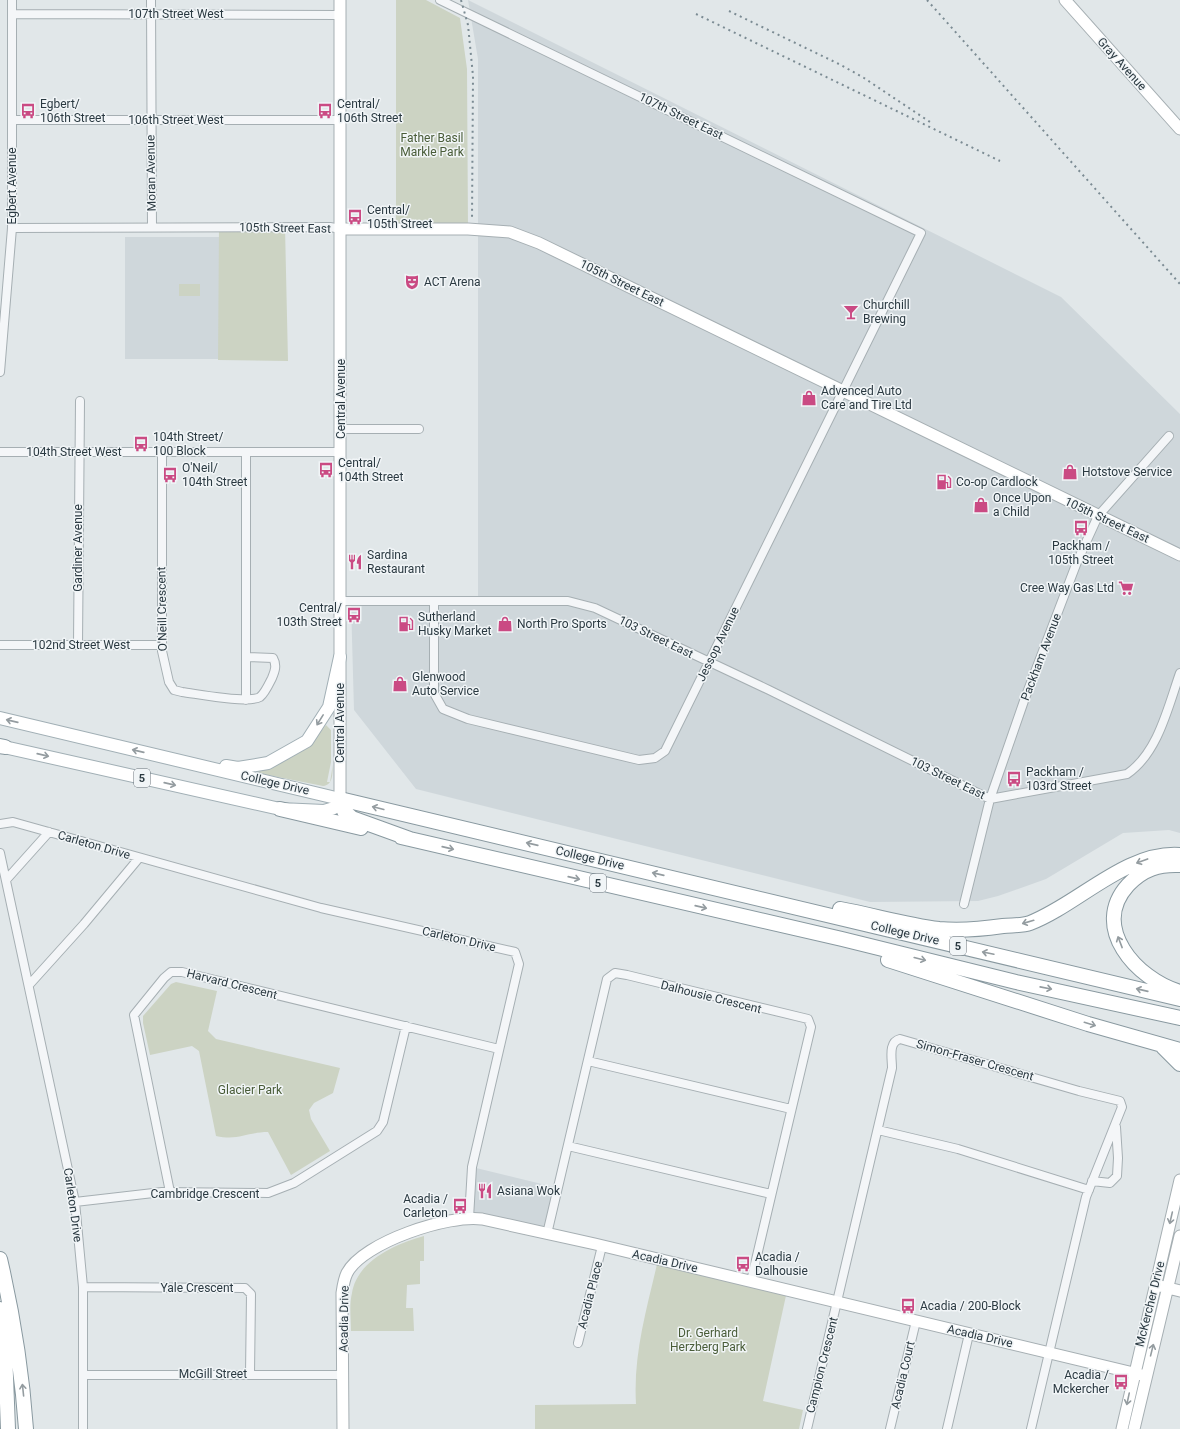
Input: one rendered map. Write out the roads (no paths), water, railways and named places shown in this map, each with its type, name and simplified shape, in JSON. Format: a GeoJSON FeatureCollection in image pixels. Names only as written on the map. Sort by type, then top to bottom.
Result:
{"type":"FeatureCollection","features":[{"type":"Feature","properties":{"kind":"highway"},"geometry":{"type":"LineString","coordinates":[[340,799],[344,812],[352,818],[410,839]]}},
{"type":"Feature","properties":{"kind":"highway","name":"College Drive"},"geometry":{"type":"LineString","coordinates":[[340,799],[737,892],[845,920],[1180,999]]}},
{"type":"Feature","properties":{"kind":"highway","name":"College Drive"},"geometry":{"type":"LineString","coordinates":[[280,809],[1016,982],[1180,1018]]}},
{"type":"Feature","properties":{"kind":"highway"},"geometry":{"type":"LineString","coordinates":[[737,892],[758,892],[939,928],[977,929],[1029,923],[1075,900],[1128,866],[1152,857],[1169,854],[1180,855]]}},
{"type":"Feature","properties":{"kind":"highway"},"geometry":{"type":"LineString","coordinates":[[1180,866],[1157,866],[1137,875],[1118,898],[1114,927],[1123,950],[1129,960],[1149,978],[1180,992]]}},
{"type":"Feature","properties":{"kind":"highway"},"geometry":{"type":"LineString","coordinates":[[786,927],[1088,1024],[1180,1050]]}},
{"type":"Feature","properties":{"kind":"highway"},"geometry":{"type":"LineString","coordinates":[[1160,1044],[1180,1064]]}},
{"type":"Feature","properties":{"kind":"highway"},"geometry":{"type":"LineString","coordinates":[[0,1259],[13,1324],[22,1383],[26,1429]]}},
{"type":"Feature","properties":{"kind":"highway"},"geometry":{"type":"LineString","coordinates":[[0,1309],[5,1358],[8,1429]]}},
{"type":"Feature","properties":{"kind":"main road"},"geometry":{"type":"LineString","coordinates":[[190,763],[238,768],[268,763],[307,741],[329,706],[340,657]]}},
{"type":"Feature","properties":{"kind":"main road","name":"College Drive"},"geometry":{"type":"LineString","coordinates":[[0,718],[340,799]]}},
{"type":"Feature","properties":{"kind":"main road","name":"College Drive"},"geometry":{"type":"LineString","coordinates":[[2,746],[280,809]]}},
{"type":"Feature","properties":{"kind":"main road"},"geometry":{"type":"LineString","coordinates":[[280,809],[324,811],[334,808],[340,799]]}},
{"type":"Feature","properties":{"kind":"street","name":"Egbert Avenue"},"geometry":{"type":"LineString","coordinates":[[0,372],[12,228],[12,0]]}},
{"type":"Feature","properties":{"kind":"street","name":"Moran Avenue"},"geometry":{"type":"LineString","coordinates":[[151,0],[150,120],[152,227]]}},
{"type":"Feature","properties":{"kind":"street","name":"Central Avenue"},"geometry":{"type":"LineString","coordinates":[[340,0],[340,799]]}},
{"type":"Feature","properties":{"kind":"street","name":"107th Street East"},"geometry":{"type":"LineString","coordinates":[[440,0],[921,232]]}},
{"type":"Feature","properties":{"kind":"street","name":"Gray Avenue"},"geometry":{"type":"LineString","coordinates":[[1065,0],[1180,128]]}},
{"type":"Feature","properties":{"kind":"street","name":"107th Street West"},"geometry":{"type":"LineString","coordinates":[[12,14],[340,15]]}},
{"type":"Feature","properties":{"kind":"street","name":"106th Street West"},"geometry":{"type":"LineString","coordinates":[[12,120],[340,120]]}},
{"type":"Feature","properties":{"kind":"street","name":"105th Street East"},"geometry":{"type":"LineString","coordinates":[[12,228],[330,227],[341,229],[468,229],[510,232],[539,243],[842,392],[1180,555]]}},
{"type":"Feature","properties":{"kind":"street","name":"Jessop Avenue"},"geometry":{"type":"LineString","coordinates":[[434,602],[434,693],[443,709],[468,719],[639,760],[655,758],[665,751],[921,232]]}},
{"type":"Feature","properties":{"kind":"street","name":"Gardiner Avenue"},"geometry":{"type":"LineString","coordinates":[[78,645],[78,452],[80,401]]}},
{"type":"Feature","properties":{"kind":"street"},"geometry":{"type":"LineString","coordinates":[[341,428],[419,429]]}},
{"type":"Feature","properties":{"kind":"street","name":"Packham Avenue"},"geometry":{"type":"LineString","coordinates":[[964,904],[990,798],[1052,624],[1077,562],[1098,516],[1169,436]]}},
{"type":"Feature","properties":{"kind":"street","name":"104th Street West"},"geometry":{"type":"LineString","coordinates":[[0,452],[341,452]]}},
{"type":"Feature","properties":{"kind":"street","name":"O'Neill Crescent"},"geometry":{"type":"LineString","coordinates":[[162,453],[162,645],[169,682],[174,690],[246,700]]}},
{"type":"Feature","properties":{"kind":"street"},"geometry":{"type":"LineString","coordinates":[[246,453],[246,657],[246,700],[260,697],[265,691],[275,672],[276,666],[273,658],[246,657]]}},
{"type":"Feature","properties":{"kind":"street","name":"103 Street East"},"geometry":{"type":"LineString","coordinates":[[341,601],[568,601],[595,608],[769,690],[990,798]]}},
{"type":"Feature","properties":{"kind":"street","name":"102nd Street West"},"geometry":{"type":"LineString","coordinates":[[0,645],[162,645]]}},
{"type":"Feature","properties":{"kind":"street"},"geometry":{"type":"LineString","coordinates":[[990,798],[1127,774],[1136,769],[1152,749],[1180,673]]}},
{"type":"Feature","properties":{"kind":"street","name":"Carleton Drive"},"geometry":{"type":"LineString","coordinates":[[0,824],[13,822],[324,908],[515,952],[519,964],[472,1167],[469,1218]]}},
{"type":"Feature","properties":{"kind":"street","name":"Carleton Drive"},"geometry":{"type":"LineString","coordinates":[[6,880],[49,832]]}},
{"type":"Feature","properties":{"kind":"street","name":"Carleton Drive"},"geometry":{"type":"LineString","coordinates":[[0,853],[75,1202],[83,1287],[83,1429]]}},
{"type":"Feature","properties":{"kind":"street","name":"Carleton Drive"},"geometry":{"type":"LineString","coordinates":[[29,985],[84,924],[139,858]]}},
{"type":"Feature","properties":{"kind":"street","name":"Harvard Crescent"},"geometry":{"type":"LineString","coordinates":[[170,1192],[134,1015],[164,978],[171,972],[182,972],[499,1049]]}},
{"type":"Feature","properties":{"kind":"street","name":"Dalhousie Crescent"},"geometry":{"type":"LineString","coordinates":[[547,1234],[607,979],[615,973],[627,975],[808,1019],[812,1027],[791,1109],[751,1281]]}},
{"type":"Feature","properties":{"kind":"street","name":"Cambridge Crescent"},"geometry":{"type":"LineString","coordinates":[[75,1202],[170,1192],[268,1193],[294,1183],[377,1131],[383,1122],[406,1026]]}},
{"type":"Feature","properties":{"kind":"street","name":"Simon-Fraser Crescent"},"geometry":{"type":"LineString","coordinates":[[837,1302],[892,1068],[892,1045],[896,1040],[900,1039],[1079,1091],[1120,1101],[1122,1108],[1089,1190],[1049,1352]]}},
{"type":"Feature","properties":{"kind":"street"},"geometry":{"type":"LineString","coordinates":[[588,1061],[791,1109]]}},
{"type":"Feature","properties":{"kind":"street","name":"Simon-Fraser Crescent"},"geometry":{"type":"LineString","coordinates":[[1092,1181],[1110,1183],[1117,1176],[1118,1158],[1115,1125]]}},
{"type":"Feature","properties":{"kind":"street"},"geometry":{"type":"LineString","coordinates":[[878,1130],[958,1149],[1089,1190]]}},
{"type":"Feature","properties":{"kind":"street"},"geometry":{"type":"LineString","coordinates":[[568,1146],[771,1194]]}},
{"type":"Feature","properties":{"kind":"street","name":"McKercher Drive"},"geometry":{"type":"LineString","coordinates":[[1122,1429],[1180,1180]]}},
{"type":"Feature","properties":{"kind":"street","name":"Acadia Drive"},"geometry":{"type":"LineString","coordinates":[[343,1429],[342,1293],[343,1284],[350,1269],[365,1256],[395,1237],[408,1232],[469,1218],[482,1219],[602,1246],[1146,1376]]}},
{"type":"Feature","properties":{"kind":"street","name":"McKercher Drive"},"geometry":{"type":"LineString","coordinates":[[1134,1429],[1180,1236]]}},
{"type":"Feature","properties":{"kind":"street","name":"Acadia Place"},"geometry":{"type":"LineString","coordinates":[[578,1344],[602,1246]]}},
{"type":"Feature","properties":{"kind":"street"},"geometry":{"type":"LineString","coordinates":[[1155,1284],[1180,1291]]}},
{"type":"Feature","properties":{"kind":"street","name":"Yale Crescent"},"geometry":{"type":"LineString","coordinates":[[83,1287],[246,1288],[251,1294],[250,1374]]}},
{"type":"Feature","properties":{"kind":"street","name":"Campion Crescent"},"geometry":{"type":"LineString","coordinates":[[807,1429],[837,1302]]}},
{"type":"Feature","properties":{"kind":"street","name":"Acadia Court"},"geometry":{"type":"LineString","coordinates":[[890,1429],[916,1321]]}},
{"type":"Feature","properties":{"kind":"street"},"geometry":{"type":"LineString","coordinates":[[946,1429],[969,1334]]}},
{"type":"Feature","properties":{"kind":"street"},"geometry":{"type":"LineString","coordinates":[[1031,1429],[1049,1352]]}},
{"type":"Feature","properties":{"kind":"street","name":"McGill Street"},"geometry":{"type":"LineString","coordinates":[[83,1375],[343,1375]]}},
{"type":"Feature","properties":{"kind":"railway"},"geometry":{"type":"LineString","coordinates":[[461,0],[468,25],[473,76],[472,220]]}},
{"type":"Feature","properties":{"kind":"railway"},"geometry":{"type":"LineString","coordinates":[[927,0],[1180,284]]}},
{"type":"Feature","properties":{"kind":"railway"},"geometry":{"type":"LineString","coordinates":[[729,11],[841,65],[864,78],[930,122]]}},
{"type":"Feature","properties":{"kind":"railway"},"geometry":{"type":"LineString","coordinates":[[696,14],[1000,161]]}},
{"type":"Feature","properties":{"kind":"place","name":"Egbert/ 106th Street"},"geometry":{"type":"Point","coordinates":[28,111]}},
{"type":"Feature","properties":{"kind":"place","name":"Central/ 106th Street"},"geometry":{"type":"Point","coordinates":[325,111]}},
{"type":"Feature","properties":{"kind":"place","name":"Central/ 105th Street"},"geometry":{"type":"Point","coordinates":[355,217]}},
{"type":"Feature","properties":{"kind":"place","name":"ACT Arena"},"geometry":{"type":"Point","coordinates":[412,282]}},
{"type":"Feature","properties":{"kind":"place","name":"Churchill Brewing"},"geometry":{"type":"Point","coordinates":[851,312]}},
{"type":"Feature","properties":{"kind":"place","name":"Advenced Auto Care and Tire Ltd"},"geometry":{"type":"Point","coordinates":[809,398]}},
{"type":"Feature","properties":{"kind":"place","name":"104th Street/ 100 Block"},"geometry":{"type":"Point","coordinates":[141,444]}},
{"type":"Feature","properties":{"kind":"place","name":"Central/ 104th Street"},"geometry":{"type":"Point","coordinates":[326,470]}},
{"type":"Feature","properties":{"kind":"place","name":"Hotstove Service"},"geometry":{"type":"Point","coordinates":[1070,472]}},
{"type":"Feature","properties":{"kind":"place","name":"O'Neil/ 104th Street"},"geometry":{"type":"Point","coordinates":[170,475]}},
{"type":"Feature","properties":{"kind":"place","name":"Co-op Cardlock"},"geometry":{"type":"Point","coordinates":[944,482]}},
{"type":"Feature","properties":{"kind":"place","name":"Once Upon a Child"},"geometry":{"type":"Point","coordinates":[981,505]}},
{"type":"Feature","properties":{"kind":"place","name":"Packham / 105th Street"},"geometry":{"type":"Point","coordinates":[1081,528]}},
{"type":"Feature","properties":{"kind":"place","name":"Sardina Restaurant"},"geometry":{"type":"Point","coordinates":[355,562]}},
{"type":"Feature","properties":{"kind":"place","name":"Cree Way Gas Ltd"},"geometry":{"type":"Point","coordinates":[1126,588]}},
{"type":"Feature","properties":{"kind":"place","name":"Central/ 103th Street"},"geometry":{"type":"Point","coordinates":[354,615]}},
{"type":"Feature","properties":{"kind":"place","name":"Sutherland Husky Market"},"geometry":{"type":"Point","coordinates":[406,624]}},
{"type":"Feature","properties":{"kind":"place","name":"North Pro Sports"},"geometry":{"type":"Point","coordinates":[505,624]}},
{"type":"Feature","properties":{"kind":"place","name":"Glenwood Auto Service"},"geometry":{"type":"Point","coordinates":[400,684]}},
{"type":"Feature","properties":{"kind":"place","name":"Packham / 103rd Street"},"geometry":{"type":"Point","coordinates":[1014,779]}},
{"type":"Feature","properties":{"kind":"place","name":"Asiana Wok"},"geometry":{"type":"Point","coordinates":[485,1191]}},
{"type":"Feature","properties":{"kind":"place","name":"Acadia / Carleton"},"geometry":{"type":"Point","coordinates":[460,1206]}},
{"type":"Feature","properties":{"kind":"place","name":"Acadia / Dalhousie"},"geometry":{"type":"Point","coordinates":[743,1264]}},
{"type":"Feature","properties":{"kind":"place","name":"Acadia / 200-Block"},"geometry":{"type":"Point","coordinates":[908,1306]}},
{"type":"Feature","properties":{"kind":"place","name":"Acadia / Mckercher"},"geometry":{"type":"Point","coordinates":[1121,1382]}},
{"type":"Feature","properties":{"kind":"park label","name":"Father Basil Markle Park"},"geometry":{"type":"Point","coordinates":[432,145]}},
{"type":"Feature","properties":{"kind":"park label","name":"Glacier Park"},"geometry":{"type":"Point","coordinates":[250,1090]}},
{"type":"Feature","properties":{"kind":"park label","name":"Dr. Gerhard Herzberg Park"},"geometry":{"type":"Point","coordinates":[708,1340]}}]}
